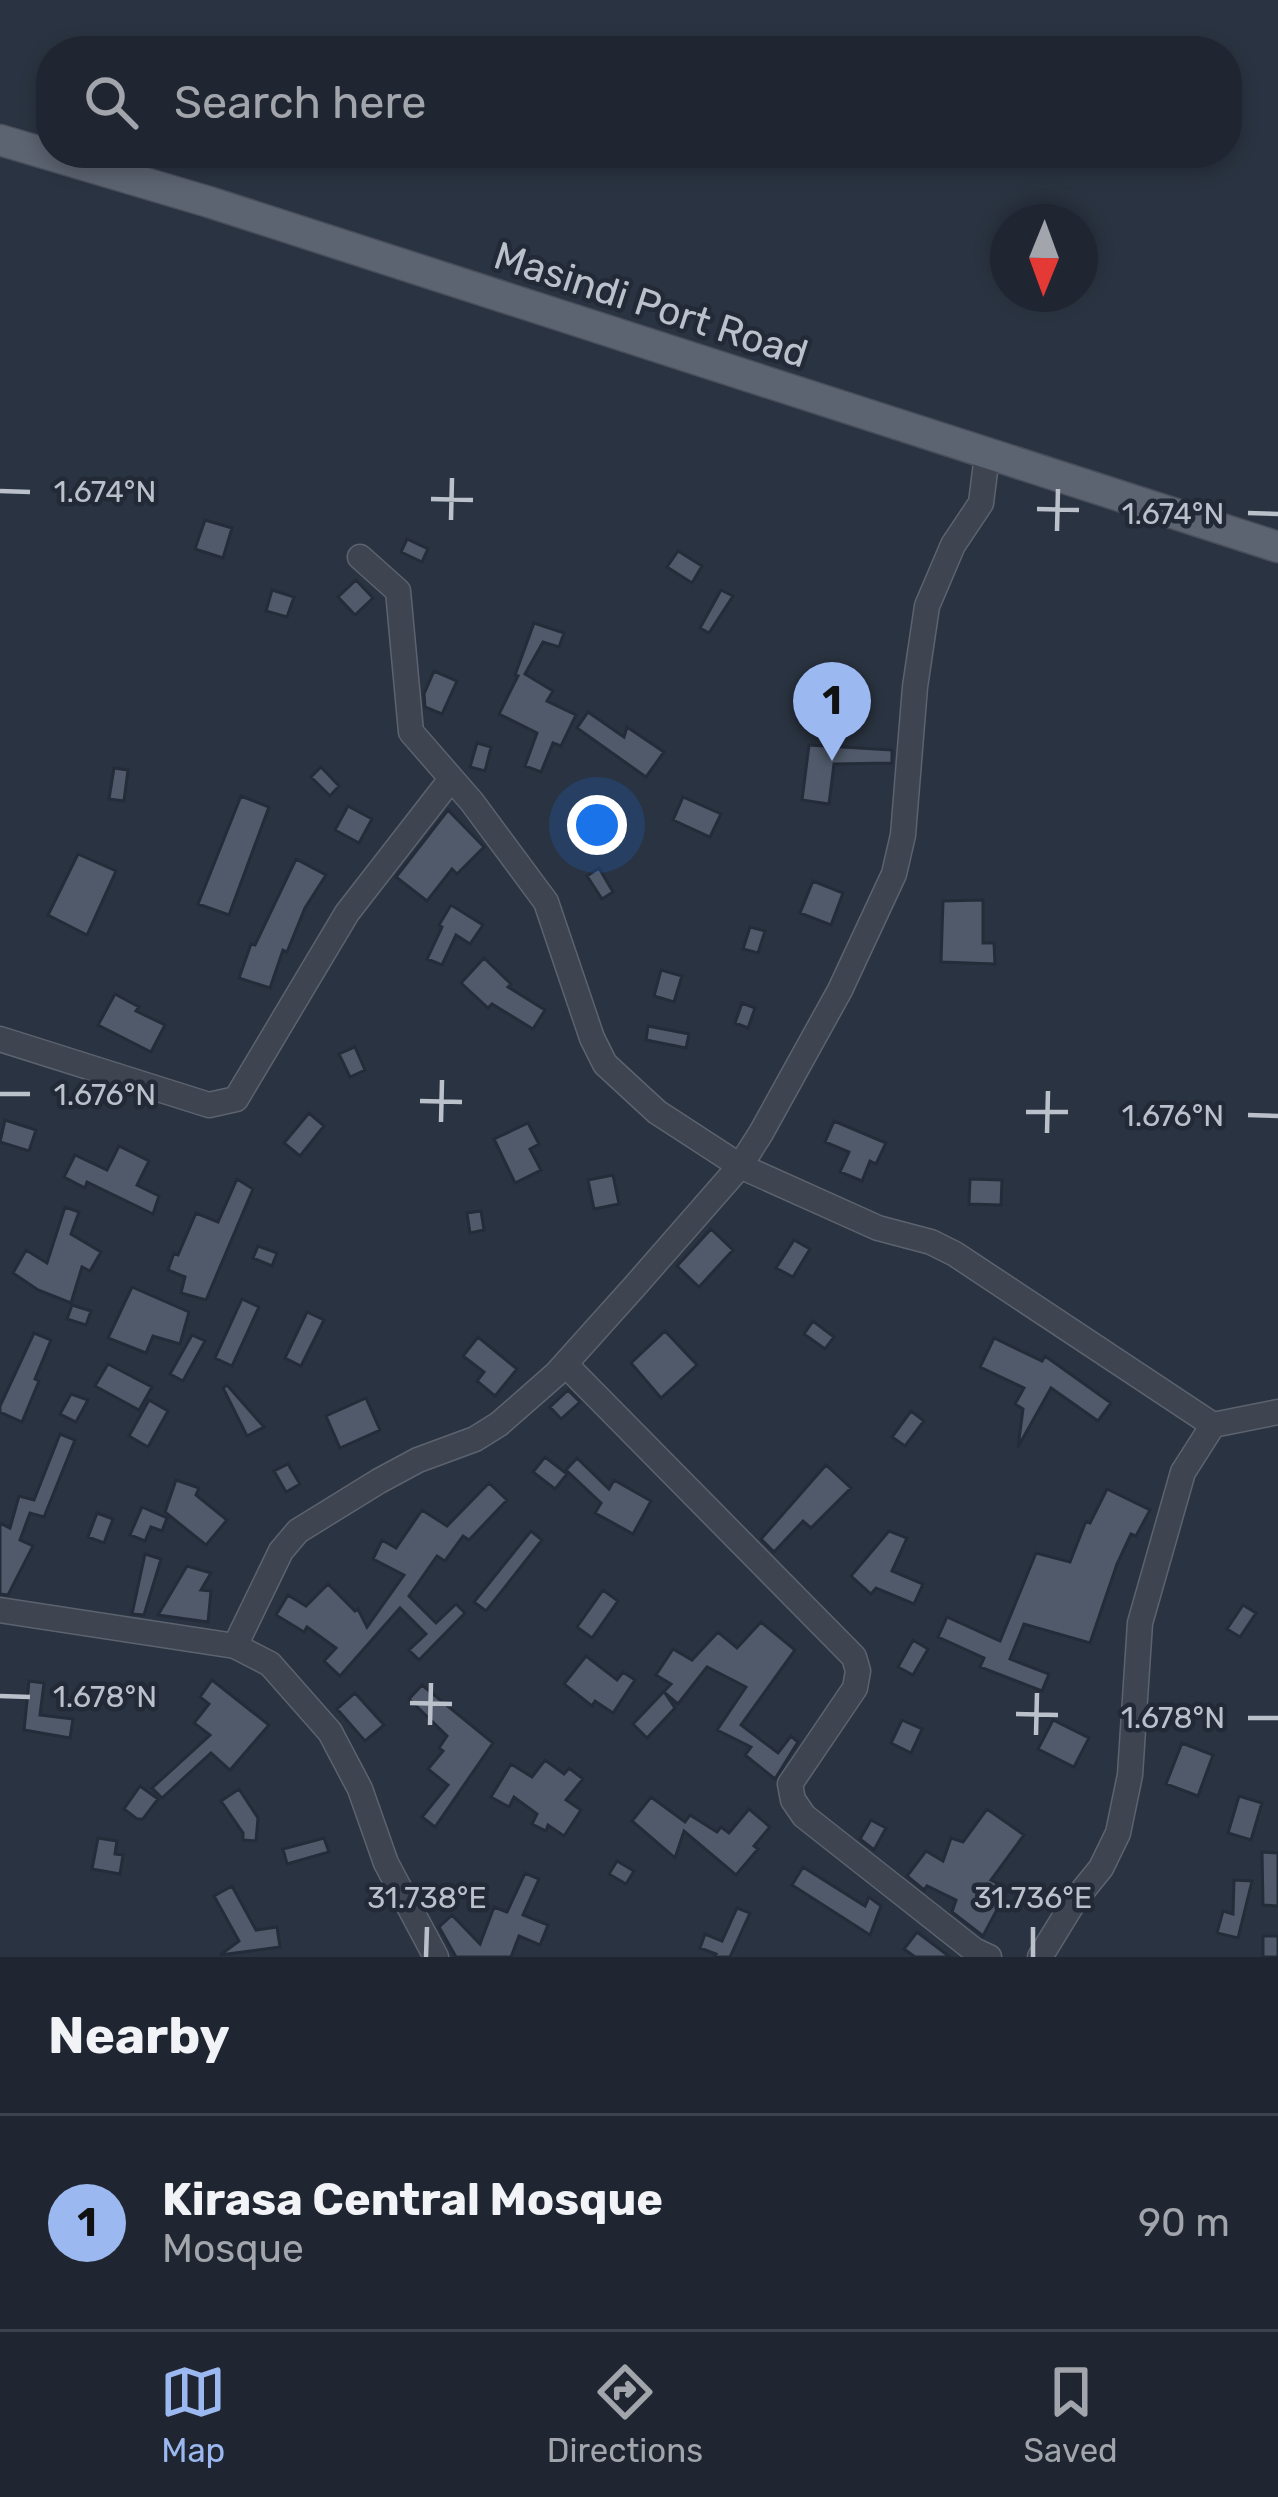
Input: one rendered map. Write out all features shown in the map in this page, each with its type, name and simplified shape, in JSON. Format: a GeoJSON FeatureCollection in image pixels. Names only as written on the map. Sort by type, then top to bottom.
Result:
{"type":"FeatureCollection","features":[{"type":"Feature","properties":{"kind":"main road","name":"Masindi Port Road"},"geometry":{"type":"LineString","coordinates":[[0,140],[36,151]]}},
{"type":"Feature","properties":{"kind":"main road","name":"Masindi Port Road"},"geometry":{"type":"LineString","coordinates":[[94,168],[1278,547]]}},
{"type":"Feature","properties":{"kind":"street"},"geometry":{"type":"LineString","coordinates":[[235,1646],[281,1551],[298,1531],[418,1460],[475,1439],[499,1424],[565,1364],[740,1166],[840,990],[895,874],[927,606],[953,545],[981,503],[987,455]]}},
{"type":"Feature","properties":{"kind":"street"},"geometry":{"type":"LineString","coordinates":[[360,557],[398,591],[411,732],[546,902],[605,1064],[657,1112],[740,1166],[878,1228],[955,1254],[1213,1425],[1278,1412]]}},
{"type":"Feature","properties":{"kind":"street"},"geometry":{"type":"LineString","coordinates":[[0,1039],[209,1105],[236,1099],[347,913],[452,779]]}},
{"type":"Feature","properties":{"kind":"street"},"geometry":{"type":"LineString","coordinates":[[565,1364],[854,1657],[855,1688],[790,1784],[793,1800],[804,1816],[989,1957]]}},
{"type":"Feature","properties":{"kind":"street"},"geometry":{"type":"LineString","coordinates":[[1040,1957],[1101,1868],[1118,1832],[1130,1774],[1140,1623],[1183,1472],[1213,1425]]}},
{"type":"Feature","properties":{"kind":"street"},"geometry":{"type":"LineString","coordinates":[[0,1610],[235,1646],[271,1664],[330,1732],[361,1790],[386,1864],[436,1957]]}},
{"type":"Feature","properties":{"kind":"building"},"geometry":{"type":"Polygon","coordinates":[[[205,520],[232,528],[223,558],[195,549],[205,520]]]}},
{"type":"Feature","properties":{"kind":"building"},"geometry":{"type":"Polygon","coordinates":[[[407,539],[428,549],[422,562],[401,552],[407,539]]]}},
{"type":"Feature","properties":{"kind":"building"},"geometry":{"type":"Polygon","coordinates":[[[678,551],[702,566],[692,583],[667,567],[678,551]]]}},
{"type":"Feature","properties":{"kind":"building"},"geometry":{"type":"Polygon","coordinates":[[[356,580],[373,598],[355,615],[338,597],[356,580]]]}},
{"type":"Feature","properties":{"kind":"building"},"geometry":{"type":"Polygon","coordinates":[[[272,590],[294,597],[287,617],[266,611],[272,590]]]}},
{"type":"Feature","properties":{"kind":"building"},"geometry":{"type":"Polygon","coordinates":[[[721,590],[733,596],[709,633],[700,628],[721,590]]]}},
{"type":"Feature","properties":{"kind":"building"},"geometry":{"type":"Polygon","coordinates":[[[534,623],[564,633],[559,647],[543,642],[525,674],[553,691],[547,701],[576,715],[561,746],[553,743],[541,772],[525,766],[537,733],[499,714],[518,676],[534,623]]]}},
{"type":"Feature","properties":{"kind":"building"},"geometry":{"type":"Polygon","coordinates":[[[434,671],[457,681],[442,714],[425,707],[424,694],[434,671]]]}},
{"type":"Feature","properties":{"kind":"building"},"geometry":{"type":"Polygon","coordinates":[[[588,712],[624,737],[627,727],[664,752],[646,777],[577,728],[588,712]]]}},
{"type":"Feature","properties":{"kind":"building"},"geometry":{"type":"Polygon","coordinates":[[[477,743],[491,747],[485,771],[470,767],[477,743]]]}},
{"type":"Feature","properties":{"kind":"building"},"geometry":{"type":"Polygon","coordinates":[[[809,745],[892,750],[892,763],[834,764],[829,804],[802,800],[809,745]]]}},
{"type":"Feature","properties":{"kind":"building"},"geometry":{"type":"Polygon","coordinates":[[[321,767],[339,786],[330,796],[311,777],[321,767]]]}},
{"type":"Feature","properties":{"kind":"building"},"geometry":{"type":"Polygon","coordinates":[[[114,768],[128,770],[124,801],[109,799],[114,768]]]}},
{"type":"Feature","properties":{"kind":"building"},"geometry":{"type":"Polygon","coordinates":[[[241,796],[269,807],[229,915],[198,904],[241,796]]]}},
{"type":"Feature","properties":{"kind":"building"},"geometry":{"type":"Polygon","coordinates":[[[683,797],[721,814],[710,837],[673,820],[683,797]]]}},
{"type":"Feature","properties":{"kind":"building"},"geometry":{"type":"Polygon","coordinates":[[[348,806],[372,819],[359,843],[335,830],[348,806]]]}},
{"type":"Feature","properties":{"kind":"building"},"geometry":{"type":"Polygon","coordinates":[[[448,810],[484,847],[457,874],[452,869],[427,901],[396,877],[448,810]]]}},
{"type":"Feature","properties":{"kind":"building"},"geometry":{"type":"Polygon","coordinates":[[[78,854],[116,871],[87,935],[48,915],[78,854]]]}},
{"type":"Feature","properties":{"kind":"building"},"geometry":{"type":"Polygon","coordinates":[[[296,859],[326,875],[305,908],[287,952],[283,950],[270,988],[239,978],[251,944],[255,945],[296,859]]]}},
{"type":"Feature","properties":{"kind":"building"},"geometry":{"type":"Polygon","coordinates":[[[599,868],[613,892],[602,899],[587,876],[599,868]]]}},
{"type":"Feature","properties":{"kind":"building"},"geometry":{"type":"Polygon","coordinates":[[[813,881],[843,893],[831,925],[800,913],[813,881]]]}},
{"type":"Feature","properties":{"kind":"building"},"geometry":{"type":"Polygon","coordinates":[[[983,900],[983,943],[994,943],[995,964],[941,962],[943,901],[983,900]]]}},
{"type":"Feature","properties":{"kind":"building"},"geometry":{"type":"Polygon","coordinates":[[[451,905],[483,925],[470,944],[456,935],[442,965],[427,959],[451,905]]]}},
{"type":"Feature","properties":{"kind":"building"},"geometry":{"type":"Polygon","coordinates":[[[750,927],[765,931],[758,953],[743,949],[750,927]]]}},
{"type":"Feature","properties":{"kind":"building"},"geometry":{"type":"Polygon","coordinates":[[[484,958],[511,984],[508,987],[545,1010],[533,1029],[492,1004],[488,1008],[461,983],[484,958]]]}},
{"type":"Feature","properties":{"kind":"building"},"geometry":{"type":"Polygon","coordinates":[[[661,970],[682,976],[674,1002],[654,996],[661,970]]]}},
{"type":"Feature","properties":{"kind":"building"},"geometry":{"type":"Polygon","coordinates":[[[115,994],[165,1025],[151,1052],[98,1025],[115,994]]]}},
{"type":"Feature","properties":{"kind":"building"},"geometry":{"type":"Polygon","coordinates":[[[742,1003],[755,1008],[748,1028],[735,1023],[742,1003]]]}},
{"type":"Feature","properties":{"kind":"building"},"geometry":{"type":"Polygon","coordinates":[[[648,1026],[689,1034],[686,1048],[646,1040],[648,1026]]]}},
{"type":"Feature","properties":{"kind":"building"},"geometry":{"type":"Polygon","coordinates":[[[355,1047],[365,1070],[350,1077],[339,1054],[355,1047]]]}},
{"type":"Feature","properties":{"kind":"building"},"geometry":{"type":"Polygon","coordinates":[[[309,1113],[324,1126],[300,1156],[284,1143],[309,1113]]]}},
{"type":"Feature","properties":{"kind":"building"},"geometry":{"type":"Polygon","coordinates":[[[5,1120],[36,1130],[29,1151],[0,1142],[5,1120]]]}},
{"type":"Feature","properties":{"kind":"building"},"geometry":{"type":"Polygon","coordinates":[[[834,1121],[886,1143],[876,1164],[870,1161],[862,1181],[840,1172],[849,1152],[825,1142],[834,1121]]]}},
{"type":"Feature","properties":{"kind":"building"},"geometry":{"type":"Polygon","coordinates":[[[528,1123],[539,1144],[530,1149],[541,1170],[515,1183],[494,1139],[528,1123]]]}},
{"type":"Feature","properties":{"kind":"building"},"geometry":{"type":"Polygon","coordinates":[[[119,1146],[149,1161],[137,1185],[159,1196],[153,1214],[87,1182],[85,1188],[64,1177],[75,1155],[107,1170],[119,1146]]]}},
{"type":"Feature","properties":{"kind":"building"},"geometry":{"type":"Polygon","coordinates":[[[613,1175],[619,1204],[594,1209],[588,1180],[613,1175]]]}},
{"type":"Feature","properties":{"kind":"building"},"geometry":{"type":"Polygon","coordinates":[[[237,1179],[253,1189],[206,1300],[181,1293],[185,1277],[168,1270],[174,1253],[178,1255],[196,1213],[218,1222],[237,1179]]]}},
{"type":"Feature","properties":{"kind":"building"},"geometry":{"type":"Polygon","coordinates":[[[970,1179],[1002,1180],[1001,1205],[969,1204],[970,1179]]]}},
{"type":"Feature","properties":{"kind":"building"},"geometry":{"type":"Polygon","coordinates":[[[65,1207],[79,1212],[71,1234],[101,1252],[90,1271],[82,1267],[71,1303],[38,1290],[13,1273],[26,1250],[47,1263],[65,1207]]]}},
{"type":"Feature","properties":{"kind":"building"},"geometry":{"type":"Polygon","coordinates":[[[481,1211],[484,1230],[470,1233],[467,1213],[481,1211]]]}},
{"type":"Feature","properties":{"kind":"building"},"geometry":{"type":"Polygon","coordinates":[[[711,1229],[733,1250],[699,1287],[677,1266],[711,1229]]]}},
{"type":"Feature","properties":{"kind":"building"},"geometry":{"type":"Polygon","coordinates":[[[794,1240],[810,1249],[793,1277],[776,1268],[794,1240]]]}},
{"type":"Feature","properties":{"kind":"building"},"geometry":{"type":"Polygon","coordinates":[[[258,1246],[277,1253],[272,1266],[253,1258],[258,1246]]]}},
{"type":"Feature","properties":{"kind":"building"},"geometry":{"type":"Polygon","coordinates":[[[132,1287],[189,1312],[180,1344],[153,1336],[146,1353],[108,1338],[132,1287]]]}},
{"type":"Feature","properties":{"kind":"building"},"geometry":{"type":"Polygon","coordinates":[[[242,1299],[259,1307],[232,1366],[215,1358],[242,1299]]]}},
{"type":"Feature","properties":{"kind":"building"},"geometry":{"type":"Polygon","coordinates":[[[72,1305],[91,1311],[86,1325],[67,1319],[72,1305]]]}},
{"type":"Feature","properties":{"kind":"building"},"geometry":{"type":"Polygon","coordinates":[[[307,1312],[324,1320],[301,1366],[285,1358],[307,1312]]]}},
{"type":"Feature","properties":{"kind":"building"},"geometry":{"type":"Polygon","coordinates":[[[813,1321],[834,1337],[825,1349],[804,1334],[813,1321]]]}},
{"type":"Feature","properties":{"kind":"building"},"geometry":{"type":"Polygon","coordinates":[[[665,1331],[697,1365],[661,1398],[631,1363],[665,1331]]]}},
{"type":"Feature","properties":{"kind":"building"},"geometry":{"type":"Polygon","coordinates":[[[34,1333],[51,1340],[22,1422],[0,1412],[0,1406],[34,1333]]]}},
{"type":"Feature","properties":{"kind":"building"},"geometry":{"type":"Polygon","coordinates":[[[192,1335],[205,1341],[183,1381],[170,1374],[192,1335]]]}},
{"type":"Feature","properties":{"kind":"building"},"geometry":{"type":"Polygon","coordinates":[[[478,1337],[517,1369],[495,1396],[477,1381],[484,1372],[463,1356],[478,1337]]]}},
{"type":"Feature","properties":{"kind":"building"},"geometry":{"type":"Polygon","coordinates":[[[994,1338],[1042,1361],[1045,1356],[1111,1403],[1098,1421],[1051,1388],[1018,1447],[1023,1409],[1015,1404],[1024,1388],[980,1367],[994,1338]]]}},
{"type":"Feature","properties":{"kind":"building"},"geometry":{"type":"Polygon","coordinates":[[[108,1364],[152,1387],[139,1410],[95,1386],[108,1364]]]}},
{"type":"Feature","properties":{"kind":"building"},"geometry":{"type":"Polygon","coordinates":[[[227,1385],[264,1427],[247,1436],[223,1388],[227,1385]]]}},
{"type":"Feature","properties":{"kind":"building"},"geometry":{"type":"Polygon","coordinates":[[[568,1390],[580,1402],[561,1419],[550,1407],[568,1390]]]}},
{"type":"Feature","properties":{"kind":"building"},"geometry":{"type":"Polygon","coordinates":[[[71,1394],[88,1400],[76,1422],[60,1414],[71,1394]]]}},
{"type":"Feature","properties":{"kind":"building"},"geometry":{"type":"Polygon","coordinates":[[[366,1398],[380,1430],[340,1448],[326,1416],[366,1398]]]}},
{"type":"Feature","properties":{"kind":"building"},"geometry":{"type":"Polygon","coordinates":[[[149,1400],[168,1411],[148,1447],[129,1436],[149,1400]]]}},
{"type":"Feature","properties":{"kind":"building"},"geometry":{"type":"Polygon","coordinates":[[[911,1411],[924,1421],[905,1446],[892,1437],[911,1411]]]}},
{"type":"Feature","properties":{"kind":"building"},"geometry":{"type":"Polygon","coordinates":[[[60,1434],[75,1440],[44,1517],[30,1513],[20,1540],[33,1546],[8,1595],[0,1594],[0,1523],[10,1528],[19,1496],[34,1500],[60,1434]]]}},
{"type":"Feature","properties":{"kind":"building"},"geometry":{"type":"Polygon","coordinates":[[[545,1457],[567,1474],[555,1489],[533,1472],[545,1457]]]}},
{"type":"Feature","properties":{"kind":"building"},"geometry":{"type":"Polygon","coordinates":[[[577,1458],[609,1489],[614,1480],[651,1501],[633,1534],[595,1513],[601,1503],[566,1470],[577,1458]]]}},
{"type":"Feature","properties":{"kind":"building"},"geometry":{"type":"Polygon","coordinates":[[[288,1464],[300,1484],[286,1492],[274,1471],[288,1464]]]}},
{"type":"Feature","properties":{"kind":"building"},"geometry":{"type":"Polygon","coordinates":[[[826,1465],[851,1488],[811,1528],[803,1521],[774,1552],[761,1539],[826,1465]]]}},
{"type":"Feature","properties":{"kind":"building"},"geometry":{"type":"Polygon","coordinates":[[[176,1480],[199,1488],[196,1495],[227,1520],[206,1545],[165,1512],[176,1480]]]}},
{"type":"Feature","properties":{"kind":"building"},"geometry":{"type":"Polygon","coordinates":[[[489,1483],[507,1500],[469,1540],[463,1536],[445,1561],[437,1556],[409,1596],[436,1623],[456,1604],[465,1613],[419,1660],[409,1650],[426,1634],[400,1608],[340,1676],[324,1661],[336,1648],[307,1627],[304,1632],[276,1615],[288,1595],[306,1606],[328,1584],[358,1609],[367,1627],[404,1575],[373,1559],[382,1540],[396,1548],[422,1510],[447,1526],[489,1483]]]}},
{"type":"Feature","properties":{"kind":"building"},"geometry":{"type":"Polygon","coordinates":[[[1107,1489],[1150,1510],[1136,1536],[1131,1534],[1117,1564],[1090,1643],[1024,1624],[1010,1659],[1049,1674],[1042,1691],[980,1667],[984,1658],[938,1637],[947,1617],[1000,1641],[1036,1553],[1070,1562],[1086,1521],[1090,1523],[1107,1489]]]}},
{"type":"Feature","properties":{"kind":"building"},"geometry":{"type":"Polygon","coordinates":[[[142,1507],[167,1518],[162,1531],[151,1527],[145,1541],[130,1535],[142,1507]]]}},
{"type":"Feature","properties":{"kind":"building"},"geometry":{"type":"Polygon","coordinates":[[[97,1513],[113,1519],[104,1543],[88,1537],[97,1513]]]}},
{"type":"Feature","properties":{"kind":"building"},"geometry":{"type":"Polygon","coordinates":[[[531,1531],[542,1540],[486,1611],[474,1602],[531,1531]]]}},
{"type":"Feature","properties":{"kind":"building"},"geometry":{"type":"Polygon","coordinates":[[[889,1531],[907,1538],[892,1571],[923,1584],[914,1604],[876,1588],[871,1594],[851,1576],[889,1531]]]}},
{"type":"Feature","properties":{"kind":"building"},"geometry":{"type":"Polygon","coordinates":[[[145,1554],[161,1559],[144,1615],[132,1614],[145,1554]]]}},
{"type":"Feature","properties":{"kind":"building"},"geometry":{"type":"Polygon","coordinates":[[[187,1566],[211,1573],[201,1590],[211,1591],[208,1622],[158,1615],[187,1566]]]}},
{"type":"Feature","properties":{"kind":"building"},"geometry":{"type":"Polygon","coordinates":[[[603,1590],[618,1601],[592,1638],[577,1627],[603,1590]]]}},
{"type":"Feature","properties":{"kind":"building"},"geometry":{"type":"Polygon","coordinates":[[[1243,1605],[1256,1613],[1240,1637],[1227,1629],[1243,1605]]]}},
{"type":"Feature","properties":{"kind":"building"},"geometry":{"type":"Polygon","coordinates":[[[761,1622],[795,1650],[741,1725],[778,1753],[791,1736],[798,1742],[775,1779],[745,1755],[751,1747],[717,1730],[746,1687],[707,1667],[678,1704],[665,1693],[675,1708],[647,1738],[633,1724],[671,1684],[656,1675],[673,1649],[692,1660],[718,1632],[737,1648],[761,1622]]]}},
{"type":"Feature","properties":{"kind":"building"},"geometry":{"type":"Polygon","coordinates":[[[913,1640],[928,1649],[913,1675],[898,1667],[913,1640]]]}},
{"type":"Feature","properties":{"kind":"building"},"geometry":{"type":"Polygon","coordinates":[[[586,1656],[617,1680],[623,1672],[635,1680],[613,1713],[595,1701],[592,1706],[564,1684],[586,1656]]]}},
{"type":"Feature","properties":{"kind":"building"},"geometry":{"type":"Polygon","coordinates":[[[212,1680],[269,1725],[230,1770],[211,1753],[162,1798],[152,1788],[210,1735],[194,1723],[209,1704],[200,1697],[212,1680]]]}},
{"type":"Feature","properties":{"kind":"building"},"geometry":{"type":"Polygon","coordinates":[[[29,1681],[44,1683],[40,1715],[73,1719],[70,1738],[24,1730],[29,1681]]]}},
{"type":"Feature","properties":{"kind":"building"},"geometry":{"type":"Polygon","coordinates":[[[422,1685],[493,1743],[435,1827],[422,1817],[448,1785],[428,1769],[443,1751],[439,1748],[447,1736],[409,1699],[422,1685]]]}},
{"type":"Feature","properties":{"kind":"building"},"geometry":{"type":"Polygon","coordinates":[[[355,1693],[384,1725],[365,1741],[337,1709],[355,1693]]]}},
{"type":"Feature","properties":{"kind":"building"},"geometry":{"type":"Polygon","coordinates":[[[902,1720],[922,1729],[911,1753],[891,1743],[902,1720]]]}},
{"type":"Feature","properties":{"kind":"building"},"geometry":{"type":"Polygon","coordinates":[[[1053,1720],[1089,1738],[1074,1767],[1038,1749],[1053,1720]]]}},
{"type":"Feature","properties":{"kind":"building"},"geometry":{"type":"Polygon","coordinates":[[[1182,1743],[1213,1755],[1198,1796],[1166,1784],[1182,1743]]]}},
{"type":"Feature","properties":{"kind":"building"},"geometry":{"type":"Polygon","coordinates":[[[545,1760],[564,1774],[569,1768],[583,1779],[566,1800],[581,1810],[564,1836],[548,1825],[546,1831],[532,1824],[537,1814],[514,1797],[509,1807],[491,1797],[511,1764],[532,1777],[545,1760]]]}},
{"type":"Feature","properties":{"kind":"building"},"geometry":{"type":"Polygon","coordinates":[[[140,1786],[158,1799],[143,1819],[137,1819],[124,1809],[140,1786]]]}},
{"type":"Feature","properties":{"kind":"building"},"geometry":{"type":"Polygon","coordinates":[[[239,1789],[258,1818],[256,1841],[243,1840],[221,1801],[239,1789]]]}},
{"type":"Feature","properties":{"kind":"building"},"geometry":{"type":"Polygon","coordinates":[[[1239,1796],[1262,1803],[1251,1840],[1228,1833],[1239,1796]]]}},
{"type":"Feature","properties":{"kind":"building"},"geometry":{"type":"Polygon","coordinates":[[[651,1797],[685,1822],[690,1815],[717,1832],[721,1827],[729,1833],[749,1809],[770,1827],[736,1875],[684,1831],[675,1858],[632,1821],[651,1797]]]}},
{"type":"Feature","properties":{"kind":"building"},"geometry":{"type":"Polygon","coordinates":[[[987,1809],[1024,1835],[991,1880],[1008,1889],[983,1936],[952,1912],[956,1900],[927,1886],[924,1890],[907,1876],[926,1851],[943,1861],[951,1838],[963,1842],[987,1809]]]}},
{"type":"Feature","properties":{"kind":"building"},"geometry":{"type":"Polygon","coordinates":[[[871,1820],[886,1828],[874,1850],[860,1839],[871,1820]]]}},
{"type":"Feature","properties":{"kind":"building"},"geometry":{"type":"Polygon","coordinates":[[[98,1838],[117,1841],[115,1854],[123,1855],[120,1874],[92,1869],[98,1838]]]}},
{"type":"Feature","properties":{"kind":"building"},"geometry":{"type":"Polygon","coordinates":[[[324,1838],[329,1852],[287,1864],[283,1849],[324,1838]]]}},
{"type":"Feature","properties":{"kind":"building"},"geometry":{"type":"Polygon","coordinates":[[[1262,1852],[1278,1853],[1278,1906],[1263,1905],[1262,1852]]]}},
{"type":"Feature","properties":{"kind":"building"},"geometry":{"type":"Polygon","coordinates":[[[617,1861],[634,1871],[626,1884],[609,1874],[617,1861]]]}},
{"type":"Feature","properties":{"kind":"building"},"geometry":{"type":"Polygon","coordinates":[[[803,1867],[865,1906],[869,1897],[881,1906],[870,1935],[792,1885],[803,1867]]]}},
{"type":"Feature","properties":{"kind":"building"},"geometry":{"type":"Polygon","coordinates":[[[525,1873],[539,1879],[523,1915],[548,1925],[540,1945],[519,1936],[511,1957],[456,1957],[439,1927],[452,1915],[480,1944],[494,1907],[507,1912],[525,1873]]]}},
{"type":"Feature","properties":{"kind":"building"},"geometry":{"type":"Polygon","coordinates":[[[1234,1880],[1252,1881],[1238,1938],[1217,1933],[1223,1911],[1233,1914],[1234,1880]]]}},
{"type":"Feature","properties":{"kind":"building"},"geometry":{"type":"Polygon","coordinates":[[[232,1886],[256,1930],[277,1927],[280,1947],[220,1955],[239,1941],[214,1896],[232,1886]]]}},
{"type":"Feature","properties":{"kind":"building"},"geometry":{"type":"Polygon","coordinates":[[[737,1908],[750,1913],[730,1957],[714,1957],[716,1954],[700,1948],[705,1934],[722,1941],[737,1908]]]}},
{"type":"Feature","properties":{"kind":"building"},"geometry":{"type":"Polygon","coordinates":[[[917,1932],[950,1957],[915,1957],[904,1949],[917,1932]]]}},
{"type":"Feature","properties":{"kind":"building"},"geometry":{"type":"Polygon","coordinates":[[[1263,1936],[1278,1936],[1278,1957],[1263,1957],[1263,1936]]]}},
{"type":"Feature","properties":{"kind":"place","name":"Kirasa Central Mosque"},"geometry":{"type":"Point","coordinates":[832,761]}}]}
